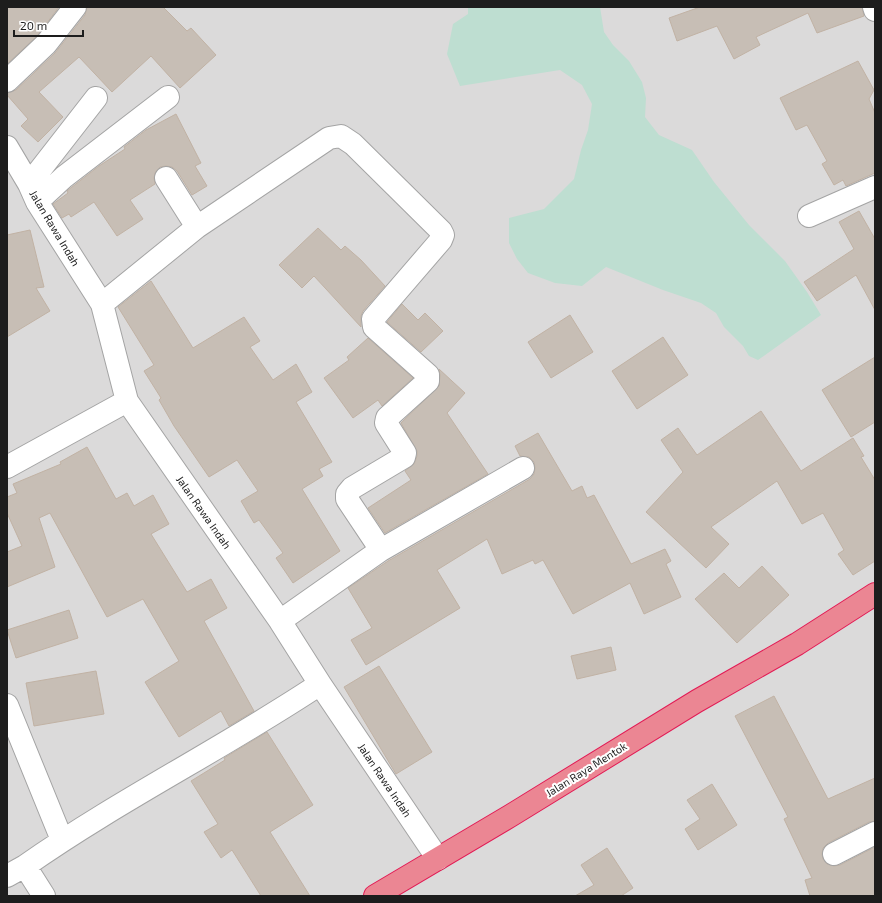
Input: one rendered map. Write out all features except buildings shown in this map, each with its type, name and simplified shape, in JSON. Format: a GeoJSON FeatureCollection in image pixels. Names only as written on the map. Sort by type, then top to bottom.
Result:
{"type":"FeatureCollection","features":[{"type":"Feature","properties":{"kind":"highway","name":"Jalan Raya Mentok"},"geometry":{"type":"LineString","coordinates":[[379,895],[697,701],[797,644],[875,594]]}},
{"type":"Feature","properties":{"kind":"street"},"geometry":{"type":"LineString","coordinates":[[7,81],[46,44],[75,7]]}},
{"type":"Feature","properties":{"kind":"street"},"geometry":{"type":"LineString","coordinates":[[33,193],[64,177],[168,97]]}},
{"type":"Feature","properties":{"kind":"street"},"geometry":{"type":"LineString","coordinates":[[33,193],[96,98]]}},
{"type":"Feature","properties":{"kind":"street"},"geometry":{"type":"LineString","coordinates":[[102,304],[197,227],[329,138],[341,136],[353,144],[441,231],[442,235],[441,240],[373,319],[374,327],[428,375],[428,381],[387,418],[386,423],[405,453],[404,457],[352,488],[347,494],[347,499],[381,550]]}},
{"type":"Feature","properties":{"kind":"street","name":"Jalan Rawa Indah"},"geometry":{"type":"LineString","coordinates":[[7,147],[33,193],[102,304],[127,401],[280,621],[320,684],[438,859]]}},
{"type":"Feature","properties":{"kind":"street"},"geometry":{"type":"LineString","coordinates":[[166,178],[197,227]]}},
{"type":"Feature","properties":{"kind":"street"},"geometry":{"type":"LineString","coordinates":[[809,216],[875,187]]}},
{"type":"Feature","properties":{"kind":"street"},"geometry":{"type":"LineString","coordinates":[[7,467],[127,401]]}},
{"type":"Feature","properties":{"kind":"street"},"geometry":{"type":"LineString","coordinates":[[280,621],[381,550],[523,468]]}},
{"type":"Feature","properties":{"kind":"street"},"geometry":{"type":"LineString","coordinates":[[44,896],[16,871],[62,840],[281,710],[320,684]]}},
{"type":"Feature","properties":{"kind":"street"},"geometry":{"type":"LineString","coordinates":[[7,705],[62,840]]}},
{"type":"Feature","properties":{"kind":"street"},"geometry":{"type":"LineString","coordinates":[[834,854],[875,833]]}},
{"type":"Feature","properties":{"kind":"shaded area"},"geometry":{"type":"Polygon","coordinates":[[[7,7],[875,7],[875,896],[7,896],[7,7]]]}},
{"type":"Feature","properties":{"kind":"green space"},"geometry":{"type":"Polygon","coordinates":[[[468,7],[600,7],[604,32],[613,45],[629,61],[642,82],[646,98],[645,117],[659,135],[692,150],[714,182],[749,225],[785,261],[821,315],[758,360],[749,356],[743,346],[724,327],[716,313],[701,303],[663,290],[606,267],[582,286],[555,283],[528,273],[517,259],[509,243],[509,218],[544,209],[574,179],[581,150],[588,130],[592,104],[582,85],[560,70],[460,86],[447,54],[453,24],[468,14],[468,7]]]}}]}
